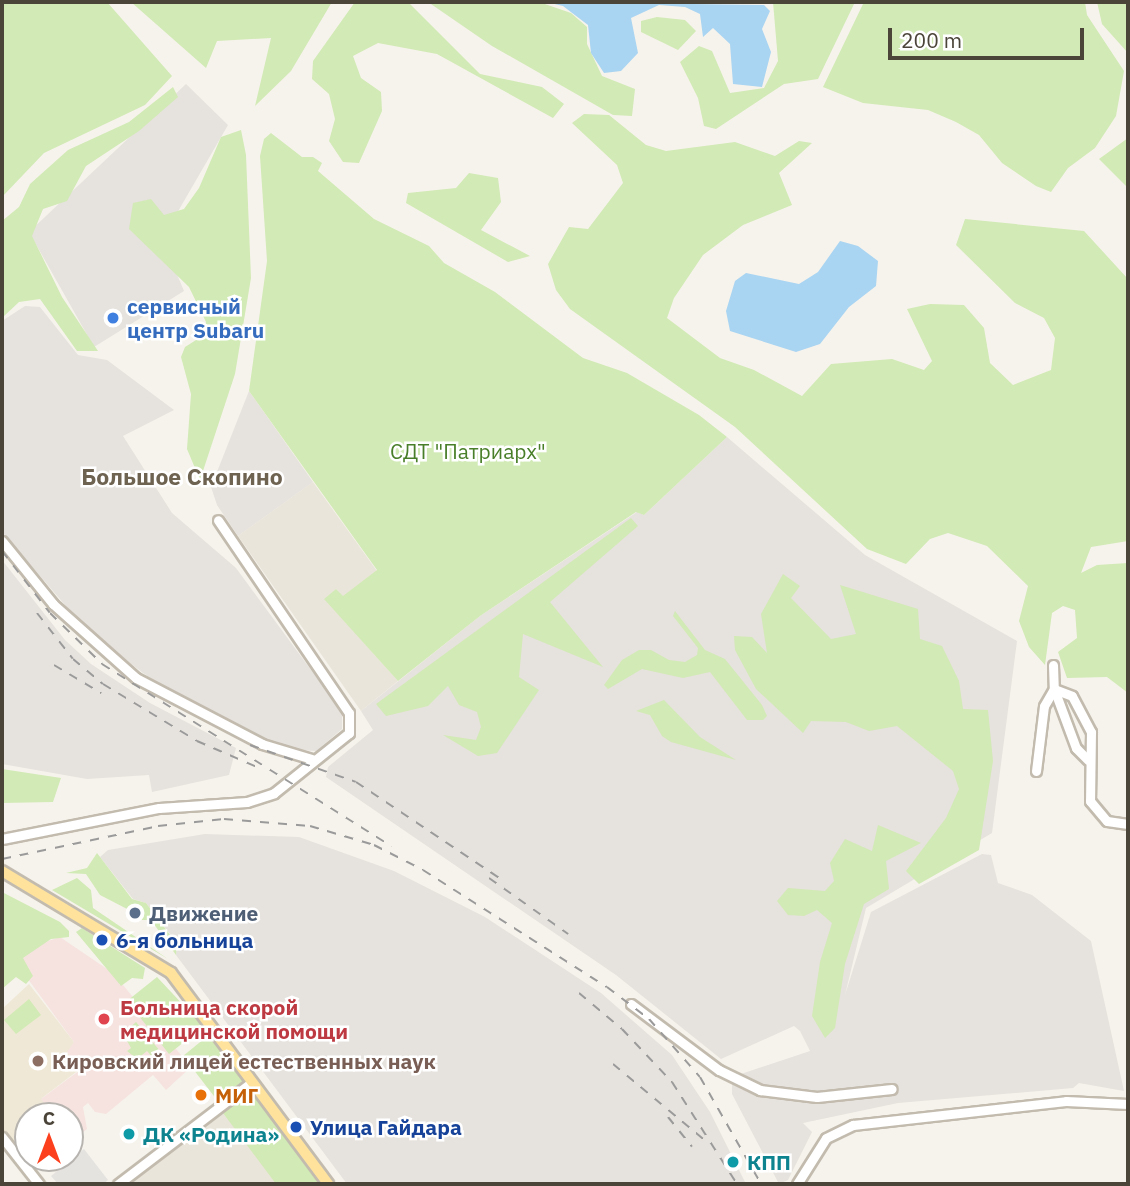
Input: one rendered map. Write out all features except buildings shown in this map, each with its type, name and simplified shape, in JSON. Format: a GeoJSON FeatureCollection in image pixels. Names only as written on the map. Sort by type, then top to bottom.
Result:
{"type":"FeatureCollection","features":[{"type":"Feature","properties":{"kind":"main road"},"geometry":{"type":"LineString","coordinates":[[2,871],[171,973],[328,1184]]}},
{"type":"Feature","properties":{"kind":"street"},"geometry":{"type":"LineString","coordinates":[[2,839],[159,808],[247,802],[274,793],[312,759],[346,737],[352,719],[218,520]]}},
{"type":"Feature","properties":{"kind":"street"},"geometry":{"type":"LineString","coordinates":[[2,541],[53,604],[136,678],[262,744],[312,759]]}},
{"type":"Feature","properties":{"kind":"street"},"geometry":{"type":"LineString","coordinates":[[1053,665],[1054,689],[1076,748],[1088,760]]}},
{"type":"Feature","properties":{"kind":"street"},"geometry":{"type":"LineString","coordinates":[[1054,689],[1072,696],[1091,732],[1088,760],[1090,801],[1107,821],[1128,824]]}},
{"type":"Feature","properties":{"kind":"street"},"geometry":{"type":"LineString","coordinates":[[1036,771],[1044,706],[1054,689]]}},
{"type":"Feature","properties":{"kind":"street"},"geometry":{"type":"LineString","coordinates":[[631,1004],[719,1070],[760,1090],[817,1097],[892,1089]]}},
{"type":"Feature","properties":{"kind":"street"},"geometry":{"type":"LineString","coordinates":[[118,1184],[252,1082]]}},
{"type":"Feature","properties":{"kind":"street"},"geometry":{"type":"LineString","coordinates":[[797,1184],[826,1138],[853,1125],[1066,1101],[1128,1104]]}},
{"type":"Feature","properties":{"kind":"street"},"geometry":{"type":"LineString","coordinates":[[2,1137],[39,1184]]}},
{"type":"Feature","properties":{"kind":"shaded area"},"geometry":{"type":"Polygon","coordinates":[[[186,84],[228,125],[162,239],[184,291],[94,347],[29,232],[186,84]]]}},
{"type":"Feature","properties":{"kind":"shaded area"},"geometry":{"type":"Polygon","coordinates":[[[25,306],[40,307],[78,355],[107,360],[174,410],[123,436],[172,513],[236,568],[342,712],[342,729],[316,751],[280,749],[188,703],[143,673],[85,628],[2,532],[2,321],[25,306]]]}},
{"type":"Feature","properties":{"kind":"shaded area"},"geometry":{"type":"Polygon","coordinates":[[[249,391],[313,482],[238,536],[217,505],[211,487],[249,391]]]}},
{"type":"Feature","properties":{"kind":"shaded area"},"geometry":{"type":"Polygon","coordinates":[[[727,437],[865,555],[1017,641],[992,833],[866,908],[845,995],[871,912],[982,854],[991,855],[998,883],[1032,895],[1091,941],[1124,1091],[1079,1083],[1073,1088],[898,1103],[803,1123],[812,1132],[788,1180],[779,1184],[732,1094],[732,1077],[810,1051],[800,1031],[794,1026],[721,1059],[616,975],[326,777],[328,767],[373,730],[361,711],[480,616],[637,512],[644,515],[727,437]]]}},
{"type":"Feature","properties":{"kind":"shaded area"},"geometry":{"type":"Polygon","coordinates":[[[313,482],[377,571],[343,597],[336,589],[325,599],[398,681],[361,711],[238,536],[313,482]]]}},
{"type":"Feature","properties":{"kind":"shaded area"},"geometry":{"type":"Polygon","coordinates":[[[2,560],[65,640],[91,664],[150,703],[236,748],[229,775],[152,792],[149,775],[87,779],[2,764],[2,560]]]}},
{"type":"Feature","properties":{"kind":"shaded area"},"geometry":{"type":"Polygon","coordinates":[[[205,834],[299,837],[394,871],[485,917],[601,993],[672,1055],[710,1112],[746,1184],[347,1184],[176,955],[177,943],[146,903],[133,899],[100,857],[108,850],[205,834]]]}},
{"type":"Feature","properties":{"kind":"shaded area","name":"Больница скорой медицинской помощи"},"geometry":{"type":"Polygon","coordinates":[[[60,937],[113,973],[191,1067],[166,1090],[153,1075],[106,1114],[95,1112],[88,1103],[84,1106],[84,1102],[43,1102],[41,1099],[80,1070],[67,1052],[74,1042],[14,960],[36,945],[60,937]]]}},
{"type":"Feature","properties":{"kind":"shaded area","name":"Кировский лицей естественных наук"},"geometry":{"type":"Polygon","coordinates":[[[29,984],[74,1042],[80,1069],[42,1098],[45,1102],[14,1102],[12,1142],[2,1129],[2,1009],[29,984]]]}},
{"type":"Feature","properties":{"kind":"shaded area"},"geometry":{"type":"Polygon","coordinates":[[[255,1090],[324,1184],[129,1184],[250,1092],[255,1090]]]}},
{"type":"Feature","properties":{"kind":"shaded area"},"geometry":{"type":"Polygon","coordinates":[[[84,1149],[108,1180],[103,1184],[58,1184],[51,1176],[56,1172],[84,1172],[84,1149]]]}},
{"type":"Feature","properties":{"kind":"green space"},"geometry":{"type":"Polygon","coordinates":[[[2,2],[107,2],[172,76],[145,105],[44,153],[2,197],[2,2]]]}},
{"type":"Feature","properties":{"kind":"green space"},"geometry":{"type":"Polygon","coordinates":[[[131,2],[332,2],[291,71],[255,106],[271,38],[217,41],[206,68],[131,2]]]}},
{"type":"Feature","properties":{"kind":"green space"},"geometry":{"type":"Polygon","coordinates":[[[355,2],[408,2],[480,74],[542,87],[564,104],[553,118],[437,54],[378,43],[353,56],[361,78],[381,92],[382,111],[359,163],[343,162],[329,141],[335,119],[329,94],[312,79],[313,61],[355,2]]]}},
{"type":"Feature","properties":{"kind":"green space"},"geometry":{"type":"Polygon","coordinates":[[[428,2],[539,2],[571,13],[587,27],[587,44],[602,76],[635,89],[632,116],[613,115],[492,46],[428,2]]]}},
{"type":"Feature","properties":{"kind":"green space"},"geometry":{"type":"Polygon","coordinates":[[[773,2],[855,2],[818,79],[784,84],[716,129],[704,126],[698,98],[680,62],[699,46],[712,51],[730,93],[764,88],[778,61],[773,2]]]}},
{"type":"Feature","properties":{"kind":"green space"},"geometry":{"type":"Polygon","coordinates":[[[864,2],[1085,2],[1087,15],[1124,71],[1116,116],[1095,148],[1068,168],[1051,192],[1036,186],[1002,163],[979,135],[956,122],[928,110],[863,103],[823,87],[864,2]]]}},
{"type":"Feature","properties":{"kind":"green space"},"geometry":{"type":"Polygon","coordinates":[[[1097,2],[1128,2],[1128,53],[1102,24],[1097,2]]]}},
{"type":"Feature","properties":{"kind":"green space"},"geometry":{"type":"Polygon","coordinates":[[[657,17],[685,20],[696,31],[678,50],[641,32],[641,21],[657,17]]]}},
{"type":"Feature","properties":{"kind":"green space"},"geometry":{"type":"Polygon","coordinates":[[[173,87],[178,97],[139,131],[86,166],[67,201],[43,209],[32,236],[62,297],[98,351],[77,351],[40,299],[19,302],[2,318],[2,221],[19,207],[30,184],[68,150],[129,122],[173,87]]]}},
{"type":"Feature","properties":{"kind":"green space"},"geometry":{"type":"Polygon","coordinates":[[[584,114],[609,115],[646,145],[666,151],[735,142],[775,156],[799,141],[812,143],[779,173],[792,205],[743,225],[703,255],[674,298],[667,318],[720,358],[754,370],[802,396],[831,364],[892,359],[924,370],[932,361],[907,309],[930,304],[964,305],[984,328],[990,363],[1013,385],[1051,370],[1055,338],[1044,318],[1015,303],[956,245],[965,219],[1084,231],[1128,279],[1128,541],[1091,547],[1081,573],[1097,565],[1128,563],[1128,693],[1107,677],[1067,678],[1058,652],[1077,638],[1075,610],[1063,606],[1052,613],[1045,665],[1029,647],[1019,621],[1028,586],[987,546],[948,533],[930,539],[906,564],[867,549],[735,427],[570,309],[556,290],[548,264],[569,227],[588,229],[623,183],[617,165],[572,123],[584,114]]]}},
{"type":"Feature","properties":{"kind":"green space"},"geometry":{"type":"Polygon","coordinates":[[[241,130],[246,155],[251,278],[235,374],[200,480],[187,449],[191,394],[181,357],[185,347],[204,335],[206,322],[189,287],[129,229],[133,203],[151,199],[164,215],[184,209],[199,188],[221,137],[241,130]]]}},
{"type":"Feature","properties":{"kind":"green space","name":"СДТ \"Патриарх\""},"geometry":{"type":"Polygon","coordinates":[[[271,133],[302,157],[313,157],[322,163],[318,171],[374,219],[429,246],[444,263],[495,292],[583,358],[627,373],[699,415],[727,437],[644,515],[636,512],[480,616],[398,681],[324,599],[336,589],[343,596],[377,570],[249,391],[267,261],[260,156],[264,139],[271,133]]]}},
{"type":"Feature","properties":{"kind":"green space"},"geometry":{"type":"Polygon","coordinates":[[[1128,138],[1128,188],[1099,159],[1128,138]]]}},
{"type":"Feature","properties":{"kind":"green space"},"geometry":{"type":"Polygon","coordinates":[[[469,173],[498,178],[501,202],[481,230],[530,256],[508,262],[406,203],[408,193],[456,188],[469,173]]]}},
{"type":"Feature","properties":{"kind":"green space"},"geometry":{"type":"Polygon","coordinates":[[[631,518],[638,526],[550,602],[603,667],[523,634],[519,677],[539,690],[497,753],[478,756],[443,735],[476,740],[481,727],[477,712],[459,705],[448,686],[428,706],[386,716],[376,704],[631,518]]]}},
{"type":"Feature","properties":{"kind":"green space"},"geometry":{"type":"Polygon","coordinates":[[[783,574],[800,586],[791,598],[831,639],[856,634],[840,585],[918,609],[920,639],[942,646],[959,681],[963,709],[988,710],[993,761],[979,850],[919,884],[906,871],[946,818],[959,789],[953,771],[897,726],[869,731],[846,722],[811,721],[803,733],[756,689],[735,650],[734,636],[752,637],[767,653],[761,614],[783,574]]]}},
{"type":"Feature","properties":{"kind":"green space"},"geometry":{"type":"Polygon","coordinates":[[[675,611],[705,650],[725,659],[762,705],[767,716],[763,720],[747,720],[710,672],[683,678],[642,669],[608,689],[604,685],[622,660],[639,650],[651,650],[669,660],[685,662],[697,655],[698,648],[673,616],[675,611]]]}},
{"type":"Feature","properties":{"kind":"green space"},"geometry":{"type":"Polygon","coordinates":[[[664,700],[700,737],[736,760],[671,742],[662,736],[650,715],[636,711],[664,700]]]}},
{"type":"Feature","properties":{"kind":"green space"},"geometry":{"type":"Polygon","coordinates":[[[2,769],[61,778],[53,802],[2,803],[2,769]]]}},
{"type":"Feature","properties":{"kind":"green space"},"geometry":{"type":"Polygon","coordinates":[[[878,825],[921,843],[886,861],[889,889],[864,904],[845,964],[835,1028],[825,1038],[812,1016],[820,962],[832,923],[817,910],[804,916],[788,915],[777,901],[788,888],[825,891],[834,881],[830,863],[845,839],[872,851],[878,825]]]}},
{"type":"Feature","properties":{"kind":"green space"},"geometry":{"type":"Polygon","coordinates":[[[97,853],[132,899],[146,903],[177,944],[176,955],[151,920],[139,920],[143,912],[132,905],[129,910],[100,895],[86,874],[66,873],[87,868],[97,853]]]}},
{"type":"Feature","properties":{"kind":"green space"},"geometry":{"type":"Polygon","coordinates":[[[77,878],[91,890],[93,908],[168,959],[52,890],[77,878]]]}},
{"type":"Feature","properties":{"kind":"green space"},"geometry":{"type":"Polygon","coordinates":[[[2,892],[60,922],[69,931],[69,937],[51,939],[23,958],[33,976],[26,984],[16,977],[2,989],[2,892]]]}},
{"type":"Feature","properties":{"kind":"green space"},"geometry":{"type":"Polygon","coordinates":[[[82,928],[145,968],[143,979],[132,978],[121,986],[76,932],[82,928]]]}},
{"type":"Feature","properties":{"kind":"green space"},"geometry":{"type":"Polygon","coordinates":[[[157,977],[203,1026],[188,1032],[189,1038],[169,1054],[127,1001],[157,977]]]}},
{"type":"Feature","properties":{"kind":"green space"},"geometry":{"type":"Polygon","coordinates":[[[29,999],[41,1015],[16,1034],[4,1020],[29,999]]]}},
{"type":"Feature","properties":{"kind":"green space"},"geometry":{"type":"Polygon","coordinates":[[[136,1022],[165,1057],[158,1064],[147,1051],[137,1059],[127,1051],[131,1048],[123,1034],[136,1022]]]}},
{"type":"Feature","properties":{"kind":"green space"},"geometry":{"type":"Polygon","coordinates":[[[210,1034],[242,1076],[242,1082],[217,1100],[183,1056],[210,1034]]]}},
{"type":"Feature","properties":{"kind":"green space"},"geometry":{"type":"Polygon","coordinates":[[[255,1090],[324,1184],[276,1184],[223,1113],[255,1090]]]}},
{"type":"Feature","properties":{"kind":"water"},"geometry":{"type":"Polygon","coordinates":[[[546,2],[764,5],[770,11],[762,29],[771,52],[762,87],[733,84],[730,44],[713,28],[703,37],[700,14],[685,7],[659,5],[631,18],[638,53],[621,71],[604,73],[591,53],[588,25],[563,6],[546,2]]]}},
{"type":"Feature","properties":{"kind":"water"},"geometry":{"type":"Polygon","coordinates":[[[840,241],[858,246],[878,261],[876,286],[849,307],[820,344],[796,352],[730,331],[726,311],[735,281],[746,273],[799,284],[818,272],[840,241]]]}},
{"type":"Feature","properties":{"kind":"railway"},"geometry":{"type":"LineString","coordinates":[[2,551],[50,613],[102,664],[391,846]]}},
{"type":"Feature","properties":{"kind":"railway"},"geometry":{"type":"LineString","coordinates":[[37,613],[73,659],[103,684],[197,741],[257,767]]}},
{"type":"Feature","properties":{"kind":"railway"},"geometry":{"type":"LineString","coordinates":[[54,665],[101,693]]}},
{"type":"Feature","properties":{"kind":"railway"},"geometry":{"type":"LineString","coordinates":[[250,745],[356,782],[501,879]]}},
{"type":"Feature","properties":{"kind":"railway"},"geometry":{"type":"LineString","coordinates":[[2,859],[158,826],[224,819],[310,826],[374,845],[423,870],[607,987],[649,1019],[700,1077],[761,1184]]}},
{"type":"Feature","properties":{"kind":"railway"},"geometry":{"type":"LineString","coordinates":[[489,878],[568,934]]}},
{"type":"Feature","properties":{"kind":"railway"},"geometry":{"type":"LineString","coordinates":[[579,993],[622,1029],[672,1082],[737,1184]]}},
{"type":"Feature","properties":{"kind":"railway"},"geometry":{"type":"LineString","coordinates":[[613,1064],[707,1142]]}},
{"type":"Feature","properties":{"kind":"railway"},"geometry":{"type":"LineString","coordinates":[[668,1117],[692,1147]]}},
{"type":"Feature","properties":{"kind":"place","name":"сервисный центр Subaru"},"geometry":{"type":"Point","coordinates":[113,318]}},
{"type":"Feature","properties":{"kind":"place","name":"Движение"},"geometry":{"type":"Point","coordinates":[135,913]}},
{"type":"Feature","properties":{"kind":"place","name":"6-я больница"},"geometry":{"type":"Point","coordinates":[102,940]}},
{"type":"Feature","properties":{"kind":"place","name":"Больница скорой медицинской помощи"},"geometry":{"type":"Point","coordinates":[104,1019]}},
{"type":"Feature","properties":{"kind":"place","name":"Кировский лицей естественных наук"},"geometry":{"type":"Point","coordinates":[38,1061]}},
{"type":"Feature","properties":{"kind":"place","name":"МИГ"},"geometry":{"type":"Point","coordinates":[201,1095]}},
{"type":"Feature","properties":{"kind":"place","name":"Улица Гайдара"},"geometry":{"type":"Point","coordinates":[296,1127]}},
{"type":"Feature","properties":{"kind":"place","name":"ДК «Родина»"},"geometry":{"type":"Point","coordinates":[129,1134]}},
{"type":"Feature","properties":{"kind":"place","name":"КПП"},"geometry":{"type":"Point","coordinates":[733,1162]}},
{"type":"Feature","properties":{"kind":"district","name":"Большое Скопино"},"geometry":{"type":"Point","coordinates":[182,476]}}]}
